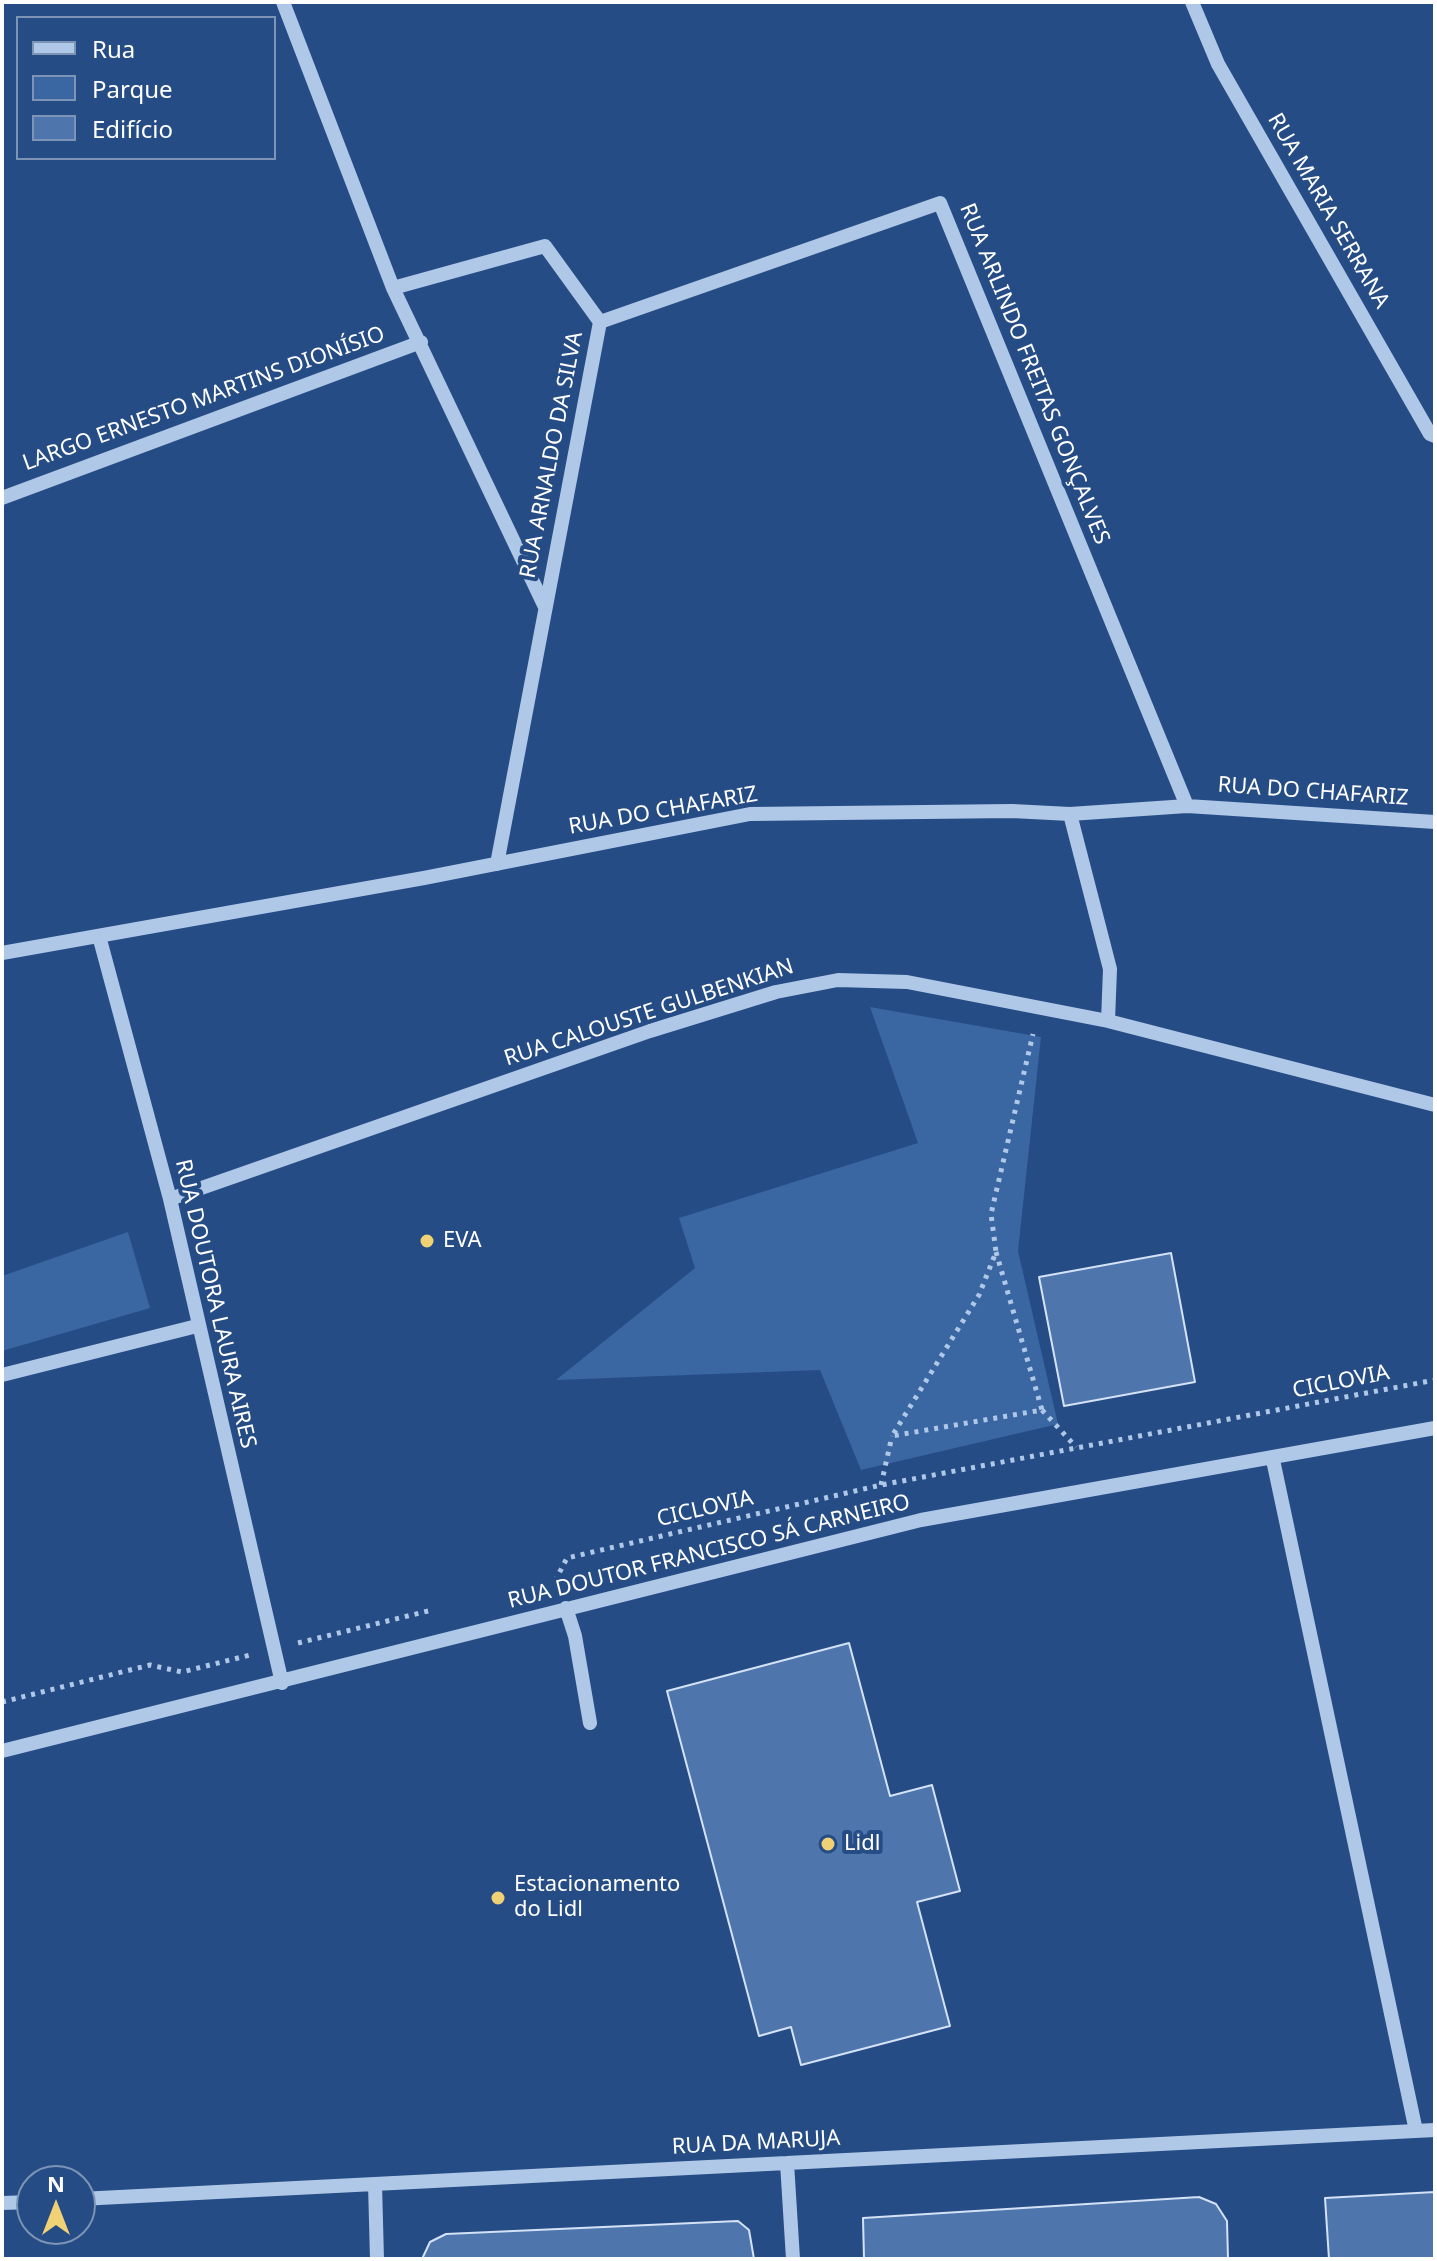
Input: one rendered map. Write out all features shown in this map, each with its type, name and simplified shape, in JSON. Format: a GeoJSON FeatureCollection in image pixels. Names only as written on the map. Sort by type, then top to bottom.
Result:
{"type":"FeatureCollection","features":[{"type":"Feature","properties":{"kind":"street","name":"RUA ARNALDO DA SILVA"},"geometry":{"type":"LineString","coordinates":[[283,2],[393,288],[546,607]]}},
{"type":"Feature","properties":{"kind":"street","name":"RUA MARIA SERRANA"},"geometry":{"type":"LineString","coordinates":[[1192,2],[1218,64],[1435,436]]}},
{"type":"Feature","properties":{"kind":"street","name":"RUA ARLINDO FREITAS GONÇALVES"},"geometry":{"type":"LineString","coordinates":[[600,322],[755,264],[940,203],[1187,806]]}},
{"type":"Feature","properties":{"kind":"street","name":"RUA ARNALDO DA SILVA"},"geometry":{"type":"LineString","coordinates":[[393,288],[545,246],[600,322],[497,864]]}},
{"type":"Feature","properties":{"kind":"street","name":"LARGO ERNESTO MARTINS DIONÍSIO"},"geometry":{"type":"LineString","coordinates":[[2,498],[421,342]]}},
{"type":"Feature","properties":{"kind":"street","name":"RUA DO CHAFARIZ"},"geometry":{"type":"LineString","coordinates":[[5,952],[497,864],[750,814],[1012,811],[1070,814],[1187,806],[1435,822]]}},
{"type":"Feature","properties":{"kind":"street"},"geometry":{"type":"LineString","coordinates":[[1070,814],[1110,969],[1108,1021]]}},
{"type":"Feature","properties":{"kind":"street","name":"RUA DOUTORA LAURA AIRES"},"geometry":{"type":"LineString","coordinates":[[99,936],[170,1199],[282,1683]]}},
{"type":"Feature","properties":{"kind":"street"},"geometry":{"type":"LineString","coordinates":[[2,937],[5,952]]}},
{"type":"Feature","properties":{"kind":"street","name":"RUA CALOUSTE GULBENKIAN"},"geometry":{"type":"LineString","coordinates":[[170,1199],[650,1031],[776,992],[838,980],[907,982],[1038,1010],[1108,1021],[1435,1105]]}},
{"type":"Feature","properties":{"kind":"street"},"geometry":{"type":"LineString","coordinates":[[2,1375],[197,1326]]}},
{"type":"Feature","properties":{"kind":"street","name":"RUA DOUTOR FRANCISCO SÁ CARNEIRO"},"geometry":{"type":"LineString","coordinates":[[2,1751],[921,1520],[1273,1460],[1435,1428]]}},
{"type":"Feature","properties":{"kind":"street"},"geometry":{"type":"LineString","coordinates":[[1273,1460],[1416,2131]]}},
{"type":"Feature","properties":{"kind":"street"},"geometry":{"type":"LineString","coordinates":[[566,1608],[575,1636],[590,1723]]}},
{"type":"Feature","properties":{"kind":"street","name":"RUA DA MARUJA"},"geometry":{"type":"LineString","coordinates":[[96,2198],[1435,2130]]}},
{"type":"Feature","properties":{"kind":"street"},"geometry":{"type":"LineString","coordinates":[[787,2163],[793,2259]]}},
{"type":"Feature","properties":{"kind":"street"},"geometry":{"type":"LineString","coordinates":[[375,2184],[377,2259]]}},
{"type":"Feature","properties":{"kind":"path"},"geometry":{"type":"LineString","coordinates":[[1038,1010],[991,1214],[996,1252],[1042,1410],[1077,1448]]}},
{"type":"Feature","properties":{"kind":"path"},"geometry":{"type":"LineString","coordinates":[[881,1485],[892,1436],[979,1295],[996,1252]]}},
{"type":"Feature","properties":{"kind":"path","name":"CICLOVIA"},"geometry":{"type":"LineString","coordinates":[[542,1584],[557,1580],[567,1558],[881,1485],[1435,1380]]}},
{"type":"Feature","properties":{"kind":"path"},"geometry":{"type":"LineString","coordinates":[[892,1436],[1042,1410]]}},
{"type":"Feature","properties":{"kind":"path"},"geometry":{"type":"LineString","coordinates":[[2,1702],[150,1665],[182,1672],[438,1609]]}},
{"type":"Feature","properties":{"kind":"green space"},"geometry":{"type":"Polygon","coordinates":[[[870,1007],[1041,1037],[1018,1251],[1058,1424],[861,1470],[820,1370],[556,1380],[695,1268],[679,1218],[918,1143],[870,1007]]]}},
{"type":"Feature","properties":{"kind":"green space"},"geometry":{"type":"Polygon","coordinates":[[[128,1232],[150,1308],[2,1351],[2,1276],[128,1232]]]}},
{"type":"Feature","properties":{"kind":"building"},"geometry":{"type":"Polygon","coordinates":[[[1171,1253],[1195,1382],[1064,1406],[1039,1277],[1171,1253]]]}},
{"type":"Feature","properties":{"kind":"building","name":"Lidl"},"geometry":{"type":"Polygon","coordinates":[[[849,1643],[890,1796],[932,1785],[960,1891],[917,1902],[950,2026],[801,2065],[791,2027],[759,2036],[667,1691],[849,1643]]]}},
{"type":"Feature","properties":{"kind":"building"},"geometry":{"type":"Polygon","coordinates":[[[1435,2192],[1435,2259],[1329,2259],[1325,2198],[1435,2192]]]}},
{"type":"Feature","properties":{"kind":"building"},"geometry":{"type":"Polygon","coordinates":[[[1199,2197],[1216,2204],[1227,2221],[1228,2259],[864,2259],[863,2218],[1199,2197]]]}},
{"type":"Feature","properties":{"kind":"building"},"geometry":{"type":"Polygon","coordinates":[[[738,2221],[749,2230],[754,2259],[422,2259],[430,2242],[446,2234],[738,2221]]]}},
{"type":"Feature","properties":{"kind":"place","name":"EVA"},"geometry":{"type":"Point","coordinates":[427,1241]}},
{"type":"Feature","properties":{"kind":"place","name":"Lidl"},"geometry":{"type":"Point","coordinates":[828,1844]}},
{"type":"Feature","properties":{"kind":"place","name":"Estacionamento do Lidl"},"geometry":{"type":"Point","coordinates":[498,1898]}}]}
